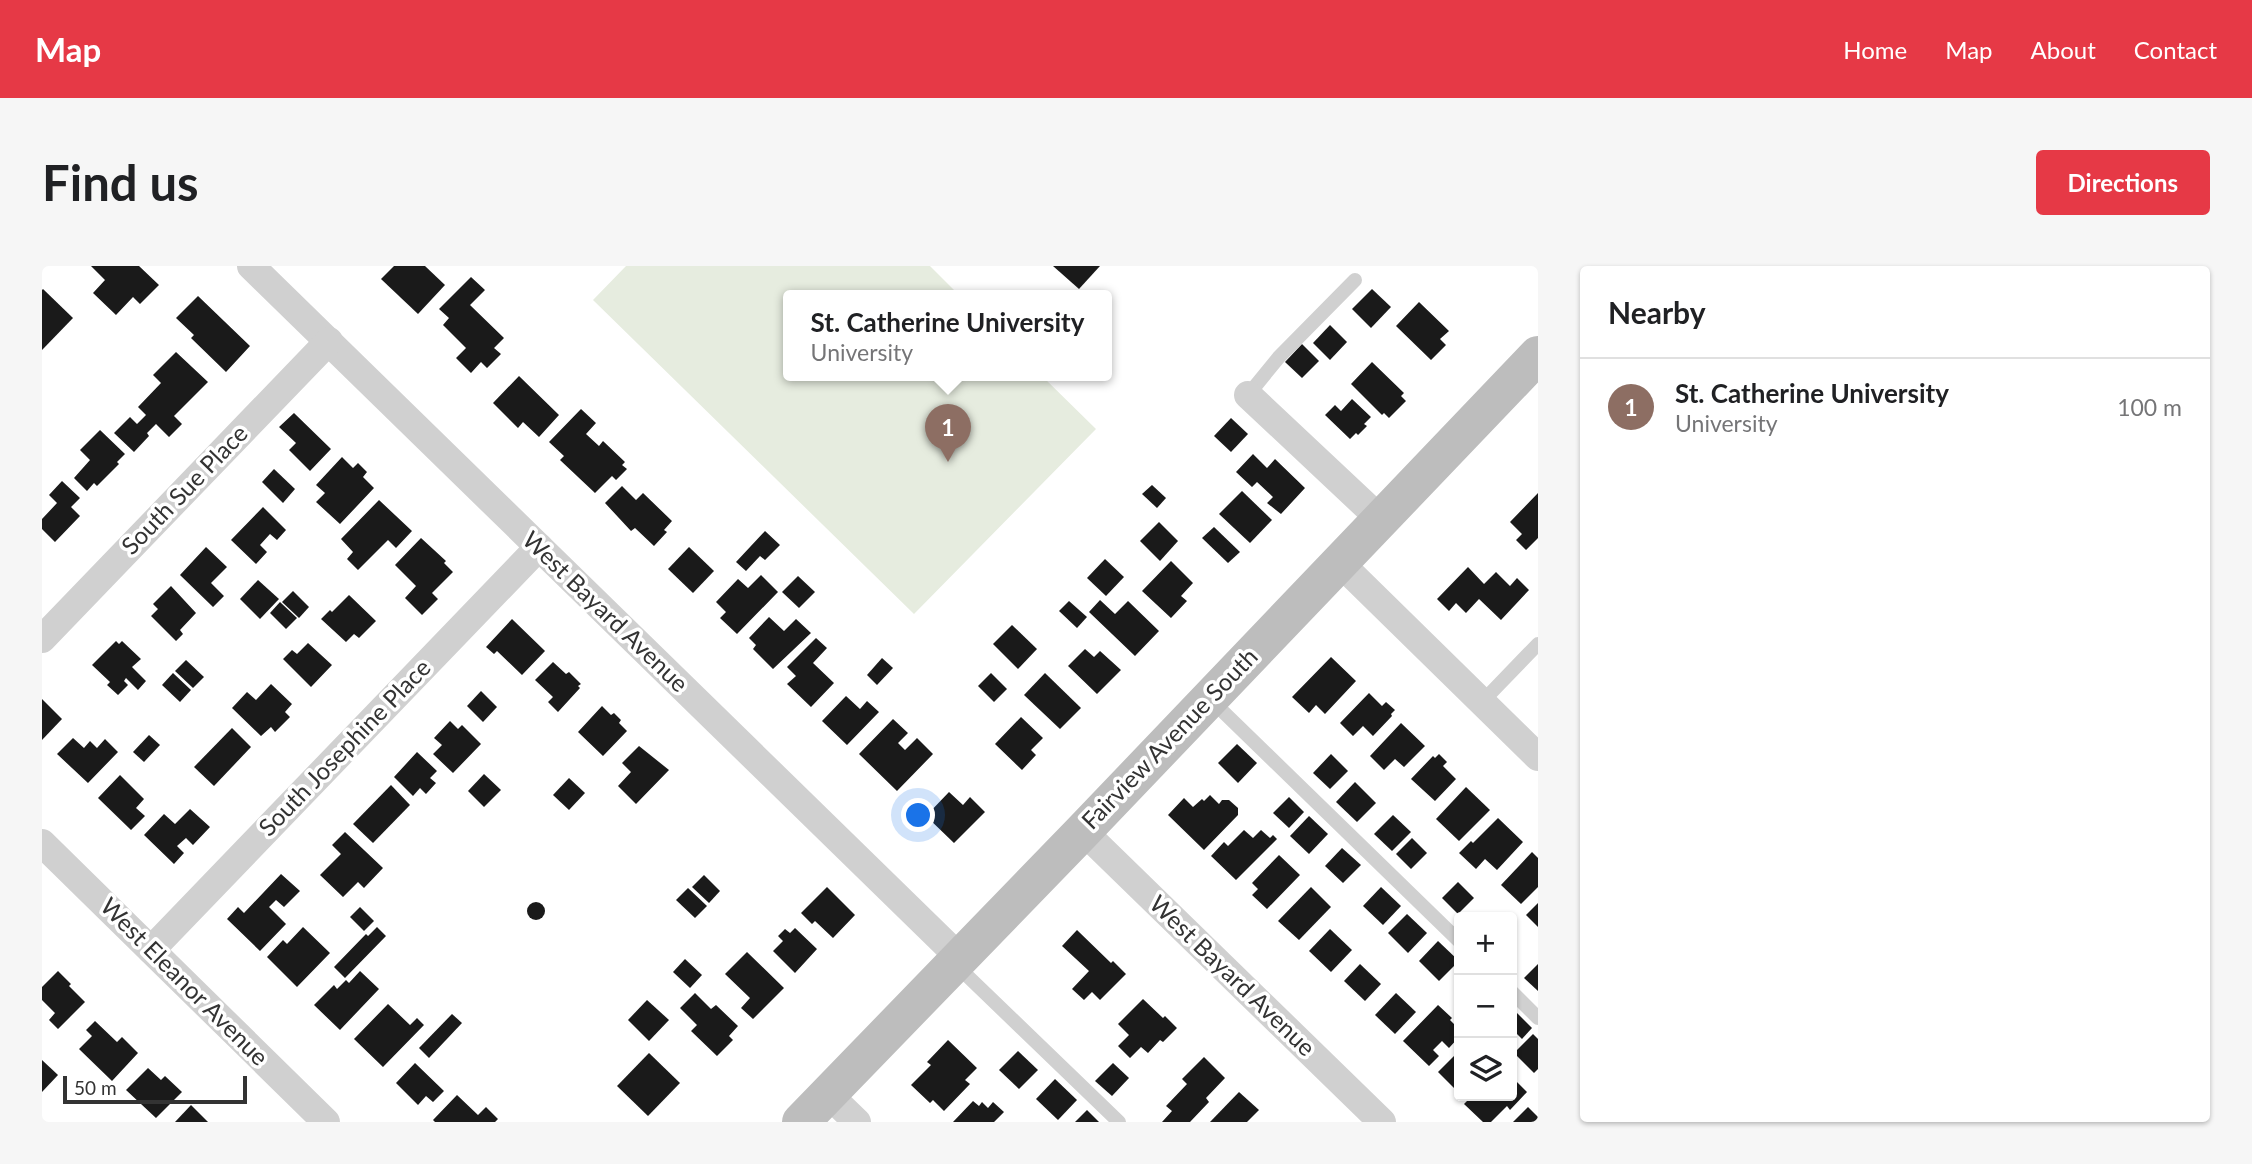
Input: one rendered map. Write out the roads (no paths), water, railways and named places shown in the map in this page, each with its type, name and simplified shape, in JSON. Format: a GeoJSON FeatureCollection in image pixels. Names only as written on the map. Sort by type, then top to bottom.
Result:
{"type":"FeatureCollection","features":[{"type":"Feature","properties":{"kind":"street","name":"West Bayard Avenue"},"geometry":{"type":"LineString","coordinates":[[251,266],[956,960]]}},
{"type":"Feature","properties":{"kind":"street","name":"South Sue Place"},"geometry":{"type":"LineString","coordinates":[[42,639],[329,341]]}},
{"type":"Feature","properties":{"kind":"street","name":"Fairview Avenue South"},"geometry":{"type":"LineString","coordinates":[[801,1122],[1538,355]]}},
{"type":"Feature","properties":{"kind":"street"},"geometry":{"type":"LineString","coordinates":[[1248,395],[1380,518]]}},
{"type":"Feature","properties":{"kind":"street","name":"South Josephine Place"},"geometry":{"type":"LineString","coordinates":[[150,950],[539,547]]}},
{"type":"Feature","properties":{"kind":"street"},"geometry":{"type":"LineString","coordinates":[[1339,562],[1538,757]]}},
{"type":"Feature","properties":{"kind":"street","name":"West Bayard Avenue"},"geometry":{"type":"LineString","coordinates":[[1083,831],[1382,1122]]}},
{"type":"Feature","properties":{"kind":"street","name":"West Eleanor Avenue"},"geometry":{"type":"LineString","coordinates":[[42,843],[326,1122]]}},
{"type":"Feature","properties":{"kind":"street"},"geometry":{"type":"LineString","coordinates":[[828,1094],[857,1122]]}},
{"type":"Feature","properties":{"kind":"lane"},"geometry":{"type":"LineString","coordinates":[[1248,395],[1279,357],[1354,280]]}},
{"type":"Feature","properties":{"kind":"lane"},"geometry":{"type":"LineString","coordinates":[[1482,702],[1538,644]]}},
{"type":"Feature","properties":{"kind":"lane"},"geometry":{"type":"LineString","coordinates":[[1209,698],[1454,936]]}},
{"type":"Feature","properties":{"kind":"lane"},"geometry":{"type":"LineString","coordinates":[[956,960],[1119,1122]]}},
{"type":"Feature","properties":{"kind":"lane"},"geometry":{"type":"LineString","coordinates":[[1517,997],[1538,1018]]}},
{"type":"Feature","properties":{"kind":"place","name":"St. Catherine University"},"geometry":{"type":"Point","coordinates":[948,462]}}]}
